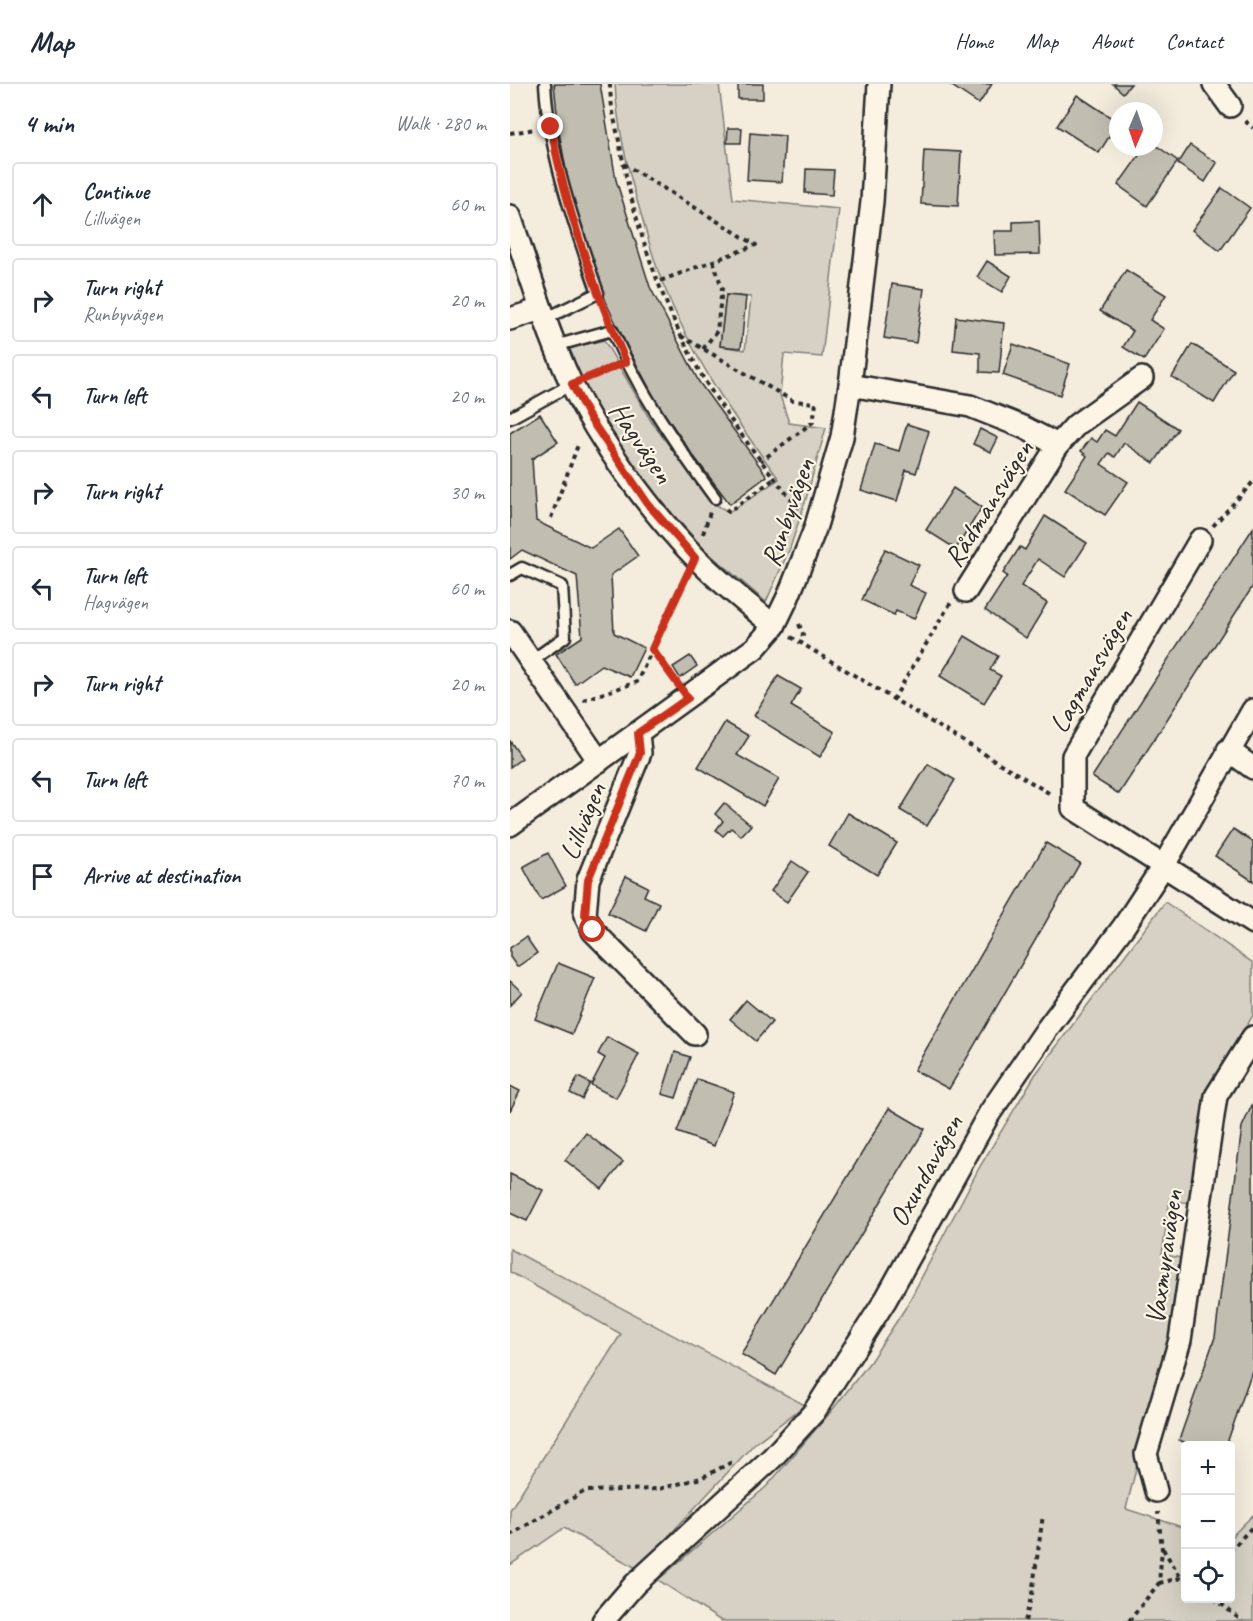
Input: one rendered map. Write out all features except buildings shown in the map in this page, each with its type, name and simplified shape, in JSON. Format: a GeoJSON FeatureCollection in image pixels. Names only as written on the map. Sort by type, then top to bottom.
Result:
{"type":"FeatureCollection","features":[{"type":"Feature","properties":{"kind":"street","name":"Runbyvägen"},"geometry":{"type":"LineString","coordinates":[[510,825],[755,648],[774,626],[789,597],[815,528],[842,437],[872,202],[879,84]]}},
{"type":"Feature","properties":{"kind":"street"},"geometry":{"type":"LineString","coordinates":[[1214,84],[1230,106]]}},
{"type":"Feature","properties":{"kind":"street","name":"Hagvägen"},"geometry":{"type":"LineString","coordinates":[[510,216],[555,346],[589,417],[648,504],[695,558],[774,626]]}},
{"type":"Feature","properties":{"kind":"street"},"geometry":{"type":"LineString","coordinates":[[510,320],[543,314]]}},
{"type":"Feature","properties":{"kind":"street","name":"Rådmansvägen"},"geometry":{"type":"LineString","coordinates":[[966,591],[1058,445],[1076,425],[1142,378]]}},
{"type":"Feature","properties":{"kind":"street","name":"Rådmansvägen"},"geometry":{"type":"LineString","coordinates":[[850,384],[970,406],[1023,427],[1058,445]]}},
{"type":"Feature","properties":{"kind":"street","name":"Lagmansvägen"},"geometry":{"type":"LineString","coordinates":[[1073,808],[1072,756],[1200,540]]}},
{"type":"Feature","properties":{"kind":"street"},"geometry":{"type":"LineString","coordinates":[[510,632],[599,761]]}},
{"type":"Feature","properties":{"kind":"street","name":"Oxundavägen"},"geometry":{"type":"LineString","coordinates":[[603,1621],[635,1584],[772,1458],[814,1412],[886,1299],[989,1114],[1047,1029],[1124,926],[1164,865],[1253,710]]}},
{"type":"Feature","properties":{"kind":"street","name":"Lillvägen"},"geometry":{"type":"LineString","coordinates":[[638,733],[640,753],[588,880],[585,915],[593,930],[695,1034]]}},
{"type":"Feature","properties":{"kind":"street"},"geometry":{"type":"LineString","coordinates":[[1228,750],[1253,768]]}},
{"type":"Feature","properties":{"kind":"street"},"geometry":{"type":"LineString","coordinates":[[1073,808],[1253,923]]}},
{"type":"Feature","properties":{"kind":"street","name":"Vaxmyravägen"},"geometry":{"type":"LineString","coordinates":[[1156,1491],[1146,1454],[1180,1340],[1216,1096],[1253,1037]]}},
{"type":"Feature","properties":{"kind":"lane"},"geometry":{"type":"LineString","coordinates":[[543,314],[598,293],[576,227],[555,150],[545,84]]}},
{"type":"Feature","properties":{"kind":"lane"},"geometry":{"type":"LineString","coordinates":[[555,346],[612,330],[650,407],[715,498]]}},
{"type":"Feature","properties":{"kind":"lane"},"geometry":{"type":"LineString","coordinates":[[510,418],[572,384]]}},
{"type":"Feature","properties":{"kind":"lane"},"geometry":{"type":"LineString","coordinates":[[510,575],[522,568],[562,586],[565,637],[531,661]]}},
{"type":"Feature","properties":{"kind":"path"},"geometry":{"type":"LineString","coordinates":[[610,84],[629,192],[657,282],[681,336],[706,381],[761,461],[815,528]]}},
{"type":"Feature","properties":{"kind":"path"},"geometry":{"type":"LineString","coordinates":[[510,133],[551,127]]}},
{"type":"Feature","properties":{"kind":"path"},"geometry":{"type":"LineString","coordinates":[[623,164],[756,245],[657,282]]}},
{"type":"Feature","properties":{"kind":"path"},"geometry":{"type":"LineString","coordinates":[[703,349],[717,331],[722,288],[713,261]]}},
{"type":"Feature","properties":{"kind":"path"},"geometry":{"type":"LineString","coordinates":[[681,336],[793,401],[816,404],[813,422],[761,461]]}},
{"type":"Feature","properties":{"kind":"path"},"geometry":{"type":"LineString","coordinates":[[572,384],[626,362]]}},
{"type":"Feature","properties":{"kind":"path"},"geometry":{"type":"LineString","coordinates":[[551,518],[589,417]]}},
{"type":"Feature","properties":{"kind":"path"},"geometry":{"type":"LineString","coordinates":[[702,537],[715,498],[729,512],[774,478]]}},
{"type":"Feature","properties":{"kind":"path"},"geometry":{"type":"LineString","coordinates":[[1200,540],[1253,482]]}},
{"type":"Feature","properties":{"kind":"path"},"geometry":{"type":"LineString","coordinates":[[562,706],[637,681],[695,558]]}},
{"type":"Feature","properties":{"kind":"path"},"geometry":{"type":"LineString","coordinates":[[893,700],[953,598],[966,591]]}},
{"type":"Feature","properties":{"kind":"path"},"geometry":{"type":"LineString","coordinates":[[774,626],[1073,808]]}},
{"type":"Feature","properties":{"kind":"path"},"geometry":{"type":"LineString","coordinates":[[652,649],[688,698]]}},
{"type":"Feature","properties":{"kind":"path"},"geometry":{"type":"LineString","coordinates":[[510,1535],[585,1491],[659,1489],[701,1478],[740,1459]]}},
{"type":"Feature","properties":{"kind":"path"},"geometry":{"type":"LineString","coordinates":[[1129,1621],[1159,1583],[1162,1549],[1156,1491]]}},
{"type":"Feature","properties":{"kind":"path"},"geometry":{"type":"LineString","coordinates":[[1025,1621],[1032,1594],[1043,1515]]}},
{"type":"Feature","properties":{"kind":"path"},"geometry":{"type":"LineString","coordinates":[[1232,1549],[1253,1526]]}},
{"type":"Feature","properties":{"kind":"path"},"geometry":{"type":"LineString","coordinates":[[1162,1549],[1181,1576]]}},
{"type":"Feature","properties":{"kind":"path"},"geometry":{"type":"LineString","coordinates":[[1159,1583],[1181,1579]]}},
{"type":"Feature","properties":{"kind":"path"},"geometry":{"type":"LineString","coordinates":[[1219,1603],[1242,1621]]}},
{"type":"Feature","properties":{"kind":"shaded area"},"geometry":{"type":"Polygon","coordinates":[[[615,84],[719,84],[733,199],[839,209],[822,357],[784,354],[780,395],[789,423],[826,428],[790,548],[766,602],[705,550],[659,499],[596,412],[566,349],[604,340],[651,421],[711,502],[729,512],[779,479],[713,384],[673,307],[655,263],[632,183],[615,84]],[[726,295],[720,346],[745,350],[751,297],[726,295]]]}},
{"type":"Feature","properties":{"kind":"shaded area"},"geometry":{"type":"Polygon","coordinates":[[[1165,902],[1253,963],[1253,1015],[1208,1094],[1189,1203],[1170,1200],[1162,1254],[1181,1258],[1169,1337],[1126,1509],[1181,1527],[1181,1603],[1235,1603],[1235,1533],[1253,1515],[1253,1621],[721,1621],[658,1580],[767,1486],[870,1362],[906,1307],[979,1168],[1035,1075],[1165,902]]]}},
{"type":"Feature","properties":{"kind":"shaded area"},"geometry":{"type":"Polygon","coordinates":[[[510,1249],[805,1405],[754,1444],[638,1569],[564,1528],[510,1565],[510,1510],[621,1334],[510,1272],[510,1249]]]}},
{"type":"Feature","properties":{"kind":"route"},"geometry":{"type":"LineString","coordinates":[[551,127],[576,227],[598,293],[626,362],[572,384],[589,417],[648,504],[695,558],[652,649],[688,698],[638,733],[640,753],[588,880],[585,915],[593,930]]}}]}
